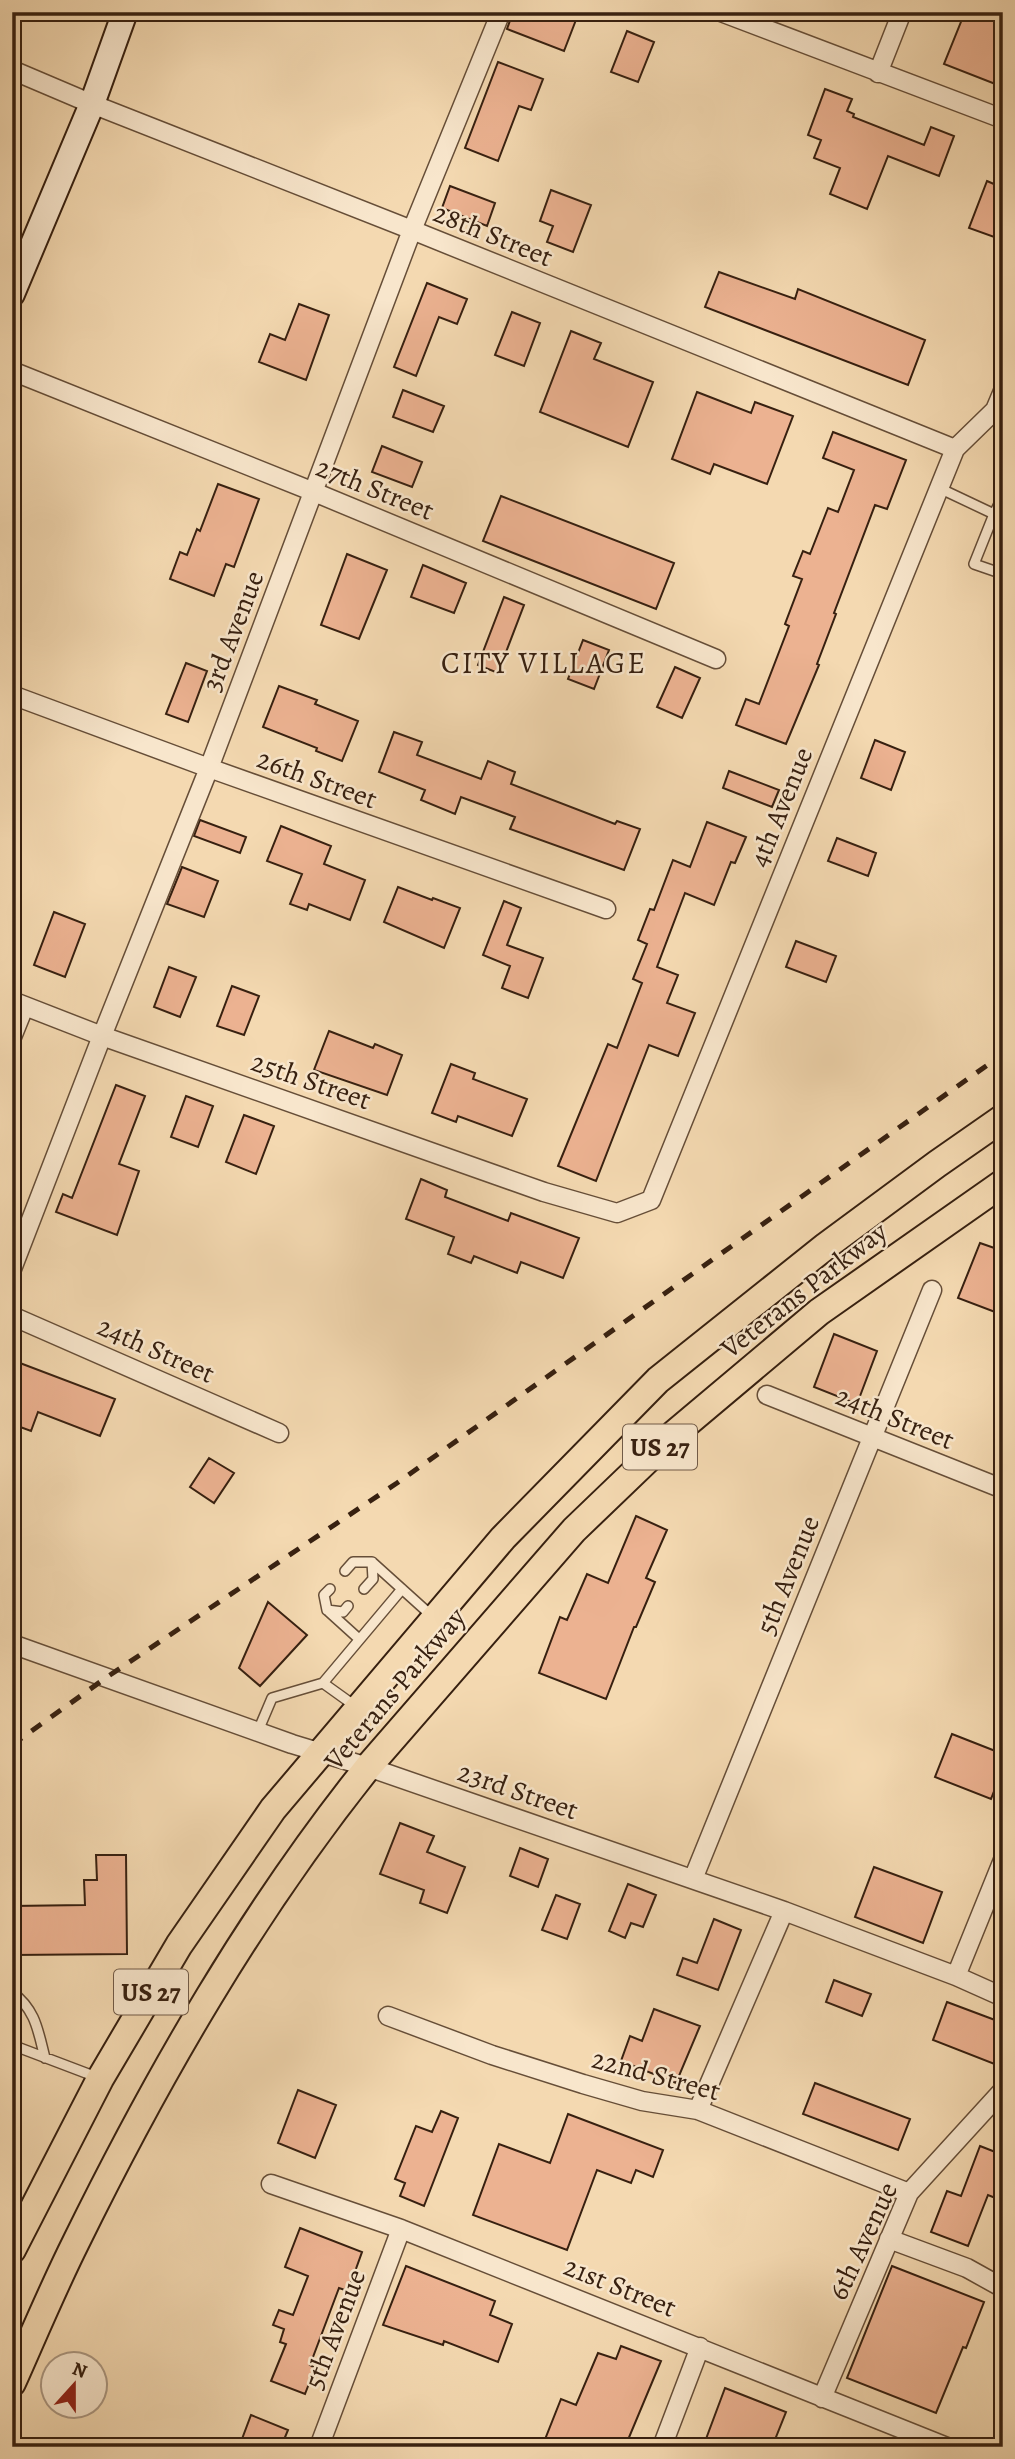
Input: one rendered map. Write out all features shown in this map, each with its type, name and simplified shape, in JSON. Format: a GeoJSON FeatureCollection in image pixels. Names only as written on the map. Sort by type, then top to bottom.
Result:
{"type":"FeatureCollection","features":[{"type":"Feature","properties":{"kind":"main road"},"geometry":{"type":"LineString","coordinates":[[12,293],[92,104],[125,12]]}},
{"type":"Feature","properties":{"kind":"main road","name":"Veterans Parkway"},"geometry":{"type":"LineString","coordinates":[[12,2250],[100,2079],[178,1945],[273,1809],[503,1538],[658,1380],[826,1246],[1003,1118]]}},
{"type":"Feature","properties":{"kind":"main road","name":"Veterans Parkway"},"geometry":{"type":"LineString","coordinates":[[12,2383],[75,2244],[146,2105],[270,1901],[368,1767],[574,1530],[674,1434],[819,1312],[1003,1183]]}},
{"type":"Feature","properties":{"kind":"street","name":"3rd Avenue"},"geometry":{"type":"LineString","coordinates":[[12,1269],[209,768],[412,230],[501,12]]}},
{"type":"Feature","properties":{"kind":"street"},"geometry":{"type":"LineString","coordinates":[[721,12],[1003,119]]}},
{"type":"Feature","properties":{"kind":"street"},"geometry":{"type":"LineString","coordinates":[[878,73],[902,12]]}},
{"type":"Feature","properties":{"kind":"street","name":"28th Street"},"geometry":{"type":"LineString","coordinates":[[12,70],[955,449]]}},
{"type":"Feature","properties":{"kind":"street","name":"27th Street"},"geometry":{"type":"LineString","coordinates":[[12,371],[314,492],[716,659]]}},
{"type":"Feature","properties":{"kind":"street","name":"4th Avenue"},"geometry":{"type":"LineString","coordinates":[[593,1206],[617,1213],[651,1200],[955,449],[995,410],[1003,391]]}},
{"type":"Feature","properties":{"kind":"street","name":"26th Street"},"geometry":{"type":"LineString","coordinates":[[12,695],[606,909]]}},
{"type":"Feature","properties":{"kind":"street","name":"25th Street"},"geometry":{"type":"LineString","coordinates":[[21,1004],[544,1192],[593,1206]]}},
{"type":"Feature","properties":{"kind":"street","name":"5th Avenue"},"geometry":{"type":"LineString","coordinates":[[693,1879],[932,1290]]}},
{"type":"Feature","properties":{"kind":"street","name":"24th Street"},"geometry":{"type":"LineString","coordinates":[[12,1316],[279,1433]]}},
{"type":"Feature","properties":{"kind":"street","name":"24th Street"},"geometry":{"type":"LineString","coordinates":[[767,1395],[1003,1489]]}},
{"type":"Feature","properties":{"kind":"street","name":"23rd Street"},"geometry":{"type":"LineString","coordinates":[[12,1644],[320,1753],[368,1767],[784,1911],[956,1976],[1003,1997]]}},
{"type":"Feature","properties":{"kind":"street"},"geometry":{"type":"LineString","coordinates":[[956,1976],[1003,1860]]}},
{"type":"Feature","properties":{"kind":"street"},"geometry":{"type":"LineString","coordinates":[[698,2110],[784,1911]]}},
{"type":"Feature","properties":{"kind":"street","name":"22nd Street"},"geometry":{"type":"LineString","coordinates":[[388,2016],[492,2055],[583,2084],[642,2101],[698,2110],[909,2193]]}},
{"type":"Feature","properties":{"kind":"street","name":"6th Avenue"},"geometry":{"type":"LineString","coordinates":[[822,2398],[909,2193],[1003,2090]]}},
{"type":"Feature","properties":{"kind":"street","name":"21st Street"},"geometry":{"type":"LineString","coordinates":[[271,2184],[401,2229],[947,2447]]}},
{"type":"Feature","properties":{"kind":"street","name":"5th Avenue"},"geometry":{"type":"LineString","coordinates":[[319,2447],[401,2229]]}},
{"type":"Feature","properties":{"kind":"street"},"geometry":{"type":"LineString","coordinates":[[889,2239],[967,2268],[1003,2288]]}},
{"type":"Feature","properties":{"kind":"street"},"geometry":{"type":"LineString","coordinates":[[662,2447],[700,2347]]}},
{"type":"Feature","properties":{"kind":"lane"},"geometry":{"type":"LineString","coordinates":[[939,488],[994,514]]}},
{"type":"Feature","properties":{"kind":"lane"},"geometry":{"type":"LineString","coordinates":[[1003,496],[974,564],[1003,574]]}},
{"type":"Feature","properties":{"kind":"lane"},"geometry":{"type":"LineString","coordinates":[[12,1049],[21,1004]]}},
{"type":"Feature","properties":{"kind":"lane"},"geometry":{"type":"LineString","coordinates":[[345,1571],[354,1562],[372,1562],[434,1618]]}},
{"type":"Feature","properties":{"kind":"lane"},"geometry":{"type":"LineString","coordinates":[[364,1589],[373,1579],[372,1562]]}},
{"type":"Feature","properties":{"kind":"lane"},"geometry":{"type":"LineString","coordinates":[[330,1589],[324,1595],[327,1610],[359,1639]]}},
{"type":"Feature","properties":{"kind":"lane"},"geometry":{"type":"LineString","coordinates":[[258,1731],[272,1698],[323,1682],[402,1589]]}},
{"type":"Feature","properties":{"kind":"lane"},"geometry":{"type":"LineString","coordinates":[[327,1610],[343,1612],[348,1606]]}},
{"type":"Feature","properties":{"kind":"lane"},"geometry":{"type":"LineString","coordinates":[[323,1682],[359,1709]]}},
{"type":"Feature","properties":{"kind":"lane"},"geometry":{"type":"LineString","coordinates":[[12,1992],[25,2002],[36,2022],[45,2058]]}},
{"type":"Feature","properties":{"kind":"lane"},"geometry":{"type":"LineString","coordinates":[[12,2045],[100,2079]]}},
{"type":"Feature","properties":{"kind":"building"},"geometry":{"type":"Polygon","coordinates":[[[513,12],[579,12],[564,51],[507,29],[513,12]]]}},
{"type":"Feature","properties":{"kind":"building"},"geometry":{"type":"Polygon","coordinates":[[[965,12],[1003,12],[1003,87],[944,64],[965,12]]]}},
{"type":"Feature","properties":{"kind":"building"},"geometry":{"type":"Polygon","coordinates":[[[627,31],[654,42],[638,82],[611,72],[627,31]]]}},
{"type":"Feature","properties":{"kind":"building"},"geometry":{"type":"Polygon","coordinates":[[[498,62],[543,79],[531,110],[519,106],[498,161],[465,148],[498,62]]]}},
{"type":"Feature","properties":{"kind":"building"},"geometry":{"type":"Polygon","coordinates":[[[825,89],[852,99],[847,111],[854,114],[853,117],[924,145],[931,127],[954,136],[939,176],[888,156],[867,209],[830,194],[840,168],[814,158],[821,140],[808,135],[825,89]]]}},
{"type":"Feature","properties":{"kind":"building"},"geometry":{"type":"Polygon","coordinates":[[[987,181],[1003,188],[1003,223],[997,238],[969,228],[987,181]]]}},
{"type":"Feature","properties":{"kind":"building"},"geometry":{"type":"Polygon","coordinates":[[[450,186],[495,203],[487,226],[442,208],[450,186]]]}},
{"type":"Feature","properties":{"kind":"building"},"geometry":{"type":"Polygon","coordinates":[[[551,190],[591,205],[573,252],[547,242],[553,226],[540,221],[551,190]]]}},
{"type":"Feature","properties":{"kind":"building"},"geometry":{"type":"Polygon","coordinates":[[[719,272],[795,299],[798,289],[925,340],[908,385],[705,307],[719,272]]]}},
{"type":"Feature","properties":{"kind":"building"},"geometry":{"type":"Polygon","coordinates":[[[427,283],[467,299],[457,324],[439,317],[416,376],[394,367],[427,283]]]}},
{"type":"Feature","properties":{"kind":"building"},"geometry":{"type":"Polygon","coordinates":[[[299,304],[329,315],[306,380],[259,362],[270,334],[285,340],[299,304]]]}},
{"type":"Feature","properties":{"kind":"building"},"geometry":{"type":"Polygon","coordinates":[[[512,312],[540,323],[524,366],[495,355],[512,312]]]}},
{"type":"Feature","properties":{"kind":"building"},"geometry":{"type":"Polygon","coordinates":[[[571,331],[601,343],[594,359],[653,382],[628,447],[540,412],[571,331]]]}},
{"type":"Feature","properties":{"kind":"building"},"geometry":{"type":"Polygon","coordinates":[[[403,390],[444,406],[433,432],[393,417],[403,390]]]}},
{"type":"Feature","properties":{"kind":"building"},"geometry":{"type":"Polygon","coordinates":[[[697,392],[751,413],[755,402],[793,416],[767,484],[714,464],[710,474],[672,459],[697,392]]]}},
{"type":"Feature","properties":{"kind":"building"},"geometry":{"type":"Polygon","coordinates":[[[833,432],[906,460],[887,509],[875,505],[834,613],[836,614],[817,664],[819,665],[786,744],[736,725],[746,699],[759,704],[789,626],[785,624],[802,579],[793,576],[803,551],[810,554],[828,508],[838,512],[854,470],[823,458],[833,432]]]}},
{"type":"Feature","properties":{"kind":"building"},"geometry":{"type":"Polygon","coordinates":[[[382,446],[422,462],[412,487],[372,472],[382,446]]]}},
{"type":"Feature","properties":{"kind":"building"},"geometry":{"type":"Polygon","coordinates":[[[218,484],[259,499],[234,567],[226,564],[214,596],[170,579],[180,552],[187,555],[197,529],[200,531],[218,484]]]}},
{"type":"Feature","properties":{"kind":"building"},"geometry":{"type":"Polygon","coordinates":[[[501,496],[674,563],[656,609],[483,541],[501,496]]]}},
{"type":"Feature","properties":{"kind":"building"},"geometry":{"type":"Polygon","coordinates":[[[347,554],[387,570],[359,639],[321,625],[347,554]]]}},
{"type":"Feature","properties":{"kind":"building"},"geometry":{"type":"Polygon","coordinates":[[[423,565],[466,583],[454,613],[411,597],[423,565]]]}},
{"type":"Feature","properties":{"kind":"building"},"geometry":{"type":"Polygon","coordinates":[[[504,597],[524,605],[498,673],[478,665],[504,597]]]}},
{"type":"Feature","properties":{"kind":"building"},"geometry":{"type":"Polygon","coordinates":[[[583,640],[609,650],[594,689],[568,679],[583,640]]]}},
{"type":"Feature","properties":{"kind":"building"},"geometry":{"type":"Polygon","coordinates":[[[186,663],[207,671],[188,722],[166,714],[186,663]]]}},
{"type":"Feature","properties":{"kind":"building"},"geometry":{"type":"Polygon","coordinates":[[[675,667],[700,678],[682,718],[657,707],[675,667]]]}},
{"type":"Feature","properties":{"kind":"building"},"geometry":{"type":"Polygon","coordinates":[[[279,686],[317,700],[315,704],[358,721],[342,761],[263,727],[279,686]]]}},
{"type":"Feature","properties":{"kind":"building"},"geometry":{"type":"Polygon","coordinates":[[[394,732],[422,742],[417,755],[481,779],[488,761],[515,772],[511,784],[615,824],[617,821],[640,829],[624,870],[510,829],[515,817],[461,797],[455,814],[421,800],[425,790],[379,772],[394,732]]]}},
{"type":"Feature","properties":{"kind":"building"},"geometry":{"type":"Polygon","coordinates":[[[875,740],[905,752],[891,790],[861,778],[875,740]]]}},
{"type":"Feature","properties":{"kind":"building"},"geometry":{"type":"Polygon","coordinates":[[[729,771],[779,790],[772,807],[723,788],[729,771]]]}},
{"type":"Feature","properties":{"kind":"building"},"geometry":{"type":"Polygon","coordinates":[[[200,820],[246,837],[240,853],[194,836],[200,820]]]}},
{"type":"Feature","properties":{"kind":"building"},"geometry":{"type":"Polygon","coordinates":[[[707,822],[746,837],[735,863],[731,862],[714,905],[685,893],[657,967],[678,975],[667,1003],[695,1013],[678,1056],[649,1045],[596,1181],[558,1166],[608,1044],[617,1048],[642,983],[633,979],[647,944],[638,940],[650,909],[654,910],[673,860],[690,867],[707,822]]]}},
{"type":"Feature","properties":{"kind":"building"},"geometry":{"type":"Polygon","coordinates":[[[281,826],[331,846],[324,864],[365,880],[350,920],[309,904],[307,910],[290,904],[302,874],[267,861],[281,826]]]}},
{"type":"Feature","properties":{"kind":"building"},"geometry":{"type":"Polygon","coordinates":[[[837,838],[876,853],[868,876],[828,861],[837,838]]]}},
{"type":"Feature","properties":{"kind":"building"},"geometry":{"type":"Polygon","coordinates":[[[182,867],[218,881],[204,917],[167,904],[182,867]]]}},
{"type":"Feature","properties":{"kind":"building"},"geometry":{"type":"Polygon","coordinates":[[[398,887],[460,908],[444,948],[384,922],[398,887]]]}},
{"type":"Feature","properties":{"kind":"building"},"geometry":{"type":"Polygon","coordinates":[[[504,901],[521,908],[507,945],[543,958],[528,998],[502,988],[510,966],[483,955],[504,901]]]}},
{"type":"Feature","properties":{"kind":"building"},"geometry":{"type":"Polygon","coordinates":[[[54,912],[85,924],[65,977],[34,965],[54,912]]]}},
{"type":"Feature","properties":{"kind":"building"},"geometry":{"type":"Polygon","coordinates":[[[796,941],[836,956],[826,982],[786,967],[796,941]]]}},
{"type":"Feature","properties":{"kind":"building"},"geometry":{"type":"Polygon","coordinates":[[[169,967],[196,977],[180,1017],[154,1007],[169,967]]]}},
{"type":"Feature","properties":{"kind":"building"},"geometry":{"type":"Polygon","coordinates":[[[232,986],[259,996],[244,1035],[217,1026],[232,986]]]}},
{"type":"Feature","properties":{"kind":"building"},"geometry":{"type":"Polygon","coordinates":[[[329,1031],[373,1048],[375,1044],[402,1055],[387,1095],[314,1070],[329,1031]]]}},
{"type":"Feature","properties":{"kind":"building"},"geometry":{"type":"Polygon","coordinates":[[[451,1064],[475,1073],[473,1079],[527,1099],[512,1136],[458,1116],[456,1122],[432,1113],[451,1064]]]}},
{"type":"Feature","properties":{"kind":"building"},"geometry":{"type":"Polygon","coordinates":[[[116,1085],[145,1096],[119,1164],[139,1171],[117,1235],[56,1212],[63,1194],[72,1198],[116,1085]]]}},
{"type":"Feature","properties":{"kind":"building"},"geometry":{"type":"Polygon","coordinates":[[[186,1096],[213,1106],[198,1147],[171,1137],[186,1096]]]}},
{"type":"Feature","properties":{"kind":"building"},"geometry":{"type":"Polygon","coordinates":[[[244,1115],[274,1126],[256,1174],[226,1162],[244,1115]]]}},
{"type":"Feature","properties":{"kind":"building"},"geometry":{"type":"Polygon","coordinates":[[[421,1179],[447,1190],[445,1197],[508,1221],[511,1213],[579,1238],[563,1278],[521,1262],[517,1273],[474,1256],[471,1263],[448,1254],[454,1237],[406,1219],[421,1179]]]}},
{"type":"Feature","properties":{"kind":"building"},"geometry":{"type":"Polygon","coordinates":[[[980,1243],[1003,1251],[1003,1315],[958,1298],[980,1243]]]}},
{"type":"Feature","properties":{"kind":"building"},"geometry":{"type":"Polygon","coordinates":[[[834,1334],[877,1351],[857,1404],[814,1387],[834,1334]]]}},
{"type":"Feature","properties":{"kind":"building"},"geometry":{"type":"Polygon","coordinates":[[[12,1360],[115,1399],[100,1436],[38,1412],[31,1431],[12,1424],[12,1360]]]}},
{"type":"Feature","properties":{"kind":"building"},"geometry":{"type":"Polygon","coordinates":[[[209,1458],[234,1473],[214,1503],[190,1487],[209,1458]]]}},
{"type":"Feature","properties":{"kind":"building"},"geometry":{"type":"Polygon","coordinates":[[[636,1516],[667,1530],[646,1578],[655,1582],[606,1699],[539,1673],[560,1617],[567,1620],[587,1574],[608,1583],[636,1516]]]}},
{"type":"Feature","properties":{"kind":"building"},"geometry":{"type":"Polygon","coordinates":[[[268,1602],[307,1635],[260,1686],[239,1668],[268,1602]]]}},
{"type":"Feature","properties":{"kind":"building"},"geometry":{"type":"Polygon","coordinates":[[[952,1734],[1003,1754],[1003,1768],[991,1799],[935,1777],[952,1734]]]}},
{"type":"Feature","properties":{"kind":"building"},"geometry":{"type":"Polygon","coordinates":[[[400,1823],[434,1836],[427,1852],[465,1867],[447,1913],[420,1903],[424,1890],[380,1874],[400,1823]]]}},
{"type":"Feature","properties":{"kind":"building"},"geometry":{"type":"Polygon","coordinates":[[[520,1848],[548,1859],[538,1887],[510,1876],[520,1848]]]}},
{"type":"Feature","properties":{"kind":"building"},"geometry":{"type":"Polygon","coordinates":[[[96,1855],[126,1855],[127,1954],[12,1955],[12,1906],[85,1905],[84,1880],[97,1880],[96,1855]]]}},
{"type":"Feature","properties":{"kind":"building"},"geometry":{"type":"Polygon","coordinates":[[[874,1867],[942,1892],[923,1943],[855,1917],[874,1867]]]}},
{"type":"Feature","properties":{"kind":"building"},"geometry":{"type":"Polygon","coordinates":[[[628,1884],[656,1895],[643,1927],[631,1923],[625,1938],[609,1931],[628,1884]]]}},
{"type":"Feature","properties":{"kind":"building"},"geometry":{"type":"Polygon","coordinates":[[[556,1895],[580,1904],[567,1939],[542,1930],[556,1895]]]}},
{"type":"Feature","properties":{"kind":"building"},"geometry":{"type":"Polygon","coordinates":[[[714,1919],[741,1930],[718,1990],[677,1975],[683,1958],[697,1963],[714,1919]]]}},
{"type":"Feature","properties":{"kind":"building"},"geometry":{"type":"Polygon","coordinates":[[[834,1980],[871,1994],[862,2016],[826,2002],[834,1980]]]}},
{"type":"Feature","properties":{"kind":"building"},"geometry":{"type":"Polygon","coordinates":[[[947,2002],[1003,2023],[1003,2050],[997,2065],[933,2040],[947,2002]]]}},
{"type":"Feature","properties":{"kind":"building"},"geometry":{"type":"Polygon","coordinates":[[[654,2009],[700,2026],[676,2083],[621,2061],[630,2036],[642,2041],[654,2009]]]}},
{"type":"Feature","properties":{"kind":"building"},"geometry":{"type":"Polygon","coordinates":[[[815,2083],[910,2119],[898,2150],[803,2114],[815,2083]]]}},
{"type":"Feature","properties":{"kind":"building"},"geometry":{"type":"Polygon","coordinates":[[[298,2090],[336,2105],[315,2158],[278,2143],[298,2090]]]}},
{"type":"Feature","properties":{"kind":"building"},"geometry":{"type":"Polygon","coordinates":[[[441,2111],[458,2118],[424,2206],[400,2196],[405,2183],[395,2179],[416,2126],[432,2132],[441,2111]]]}},
{"type":"Feature","properties":{"kind":"building"},"geometry":{"type":"Polygon","coordinates":[[[568,2114],[663,2150],[653,2177],[636,2170],[631,2183],[597,2170],[567,2250],[473,2215],[499,2144],[550,2163],[568,2114]]]}},
{"type":"Feature","properties":{"kind":"building"},"geometry":{"type":"Polygon","coordinates":[[[980,2146],[1003,2155],[1003,2201],[988,2195],[968,2246],[931,2232],[947,2191],[961,2196],[980,2146]]]}},
{"type":"Feature","properties":{"kind":"building"},"geometry":{"type":"Polygon","coordinates":[[[300,2228],[362,2252],[348,2291],[339,2288],[310,2365],[315,2368],[305,2394],[271,2381],[286,2344],[280,2342],[284,2329],[273,2325],[279,2310],[293,2315],[308,2276],[285,2267],[300,2228]]]}},
{"type":"Feature","properties":{"kind":"building"},"geometry":{"type":"Polygon","coordinates":[[[406,2266],[495,2301],[490,2315],[512,2324],[498,2362],[444,2341],[443,2345],[383,2325],[406,2266]]]}},
{"type":"Feature","properties":{"kind":"building"},"geometry":{"type":"Polygon","coordinates":[[[892,2266],[984,2302],[936,2413],[847,2378],[892,2266]]]}},
{"type":"Feature","properties":{"kind":"building"},"geometry":{"type":"Polygon","coordinates":[[[621,2346],[661,2361],[625,2447],[542,2447],[561,2399],[576,2405],[598,2353],[616,2359],[621,2346]]]}},
{"type":"Feature","properties":{"kind":"building"},"geometry":{"type":"Polygon","coordinates":[[[725,2388],[786,2412],[772,2447],[703,2447],[725,2388]]]}},
{"type":"Feature","properties":{"kind":"building"},"geometry":{"type":"Polygon","coordinates":[[[251,2415],[288,2430],[281,2447],[239,2447],[251,2415]]]}},
{"type":"Feature","properties":{"kind":"railway"},"geometry":{"type":"LineString","coordinates":[[12,1745],[107,1677],[397,1483],[1003,1054]]}},
{"type":"Feature","properties":{"kind":"district","name":"CITY VILLAGE"},"geometry":{"type":"Point","coordinates":[544,663]}}]}
